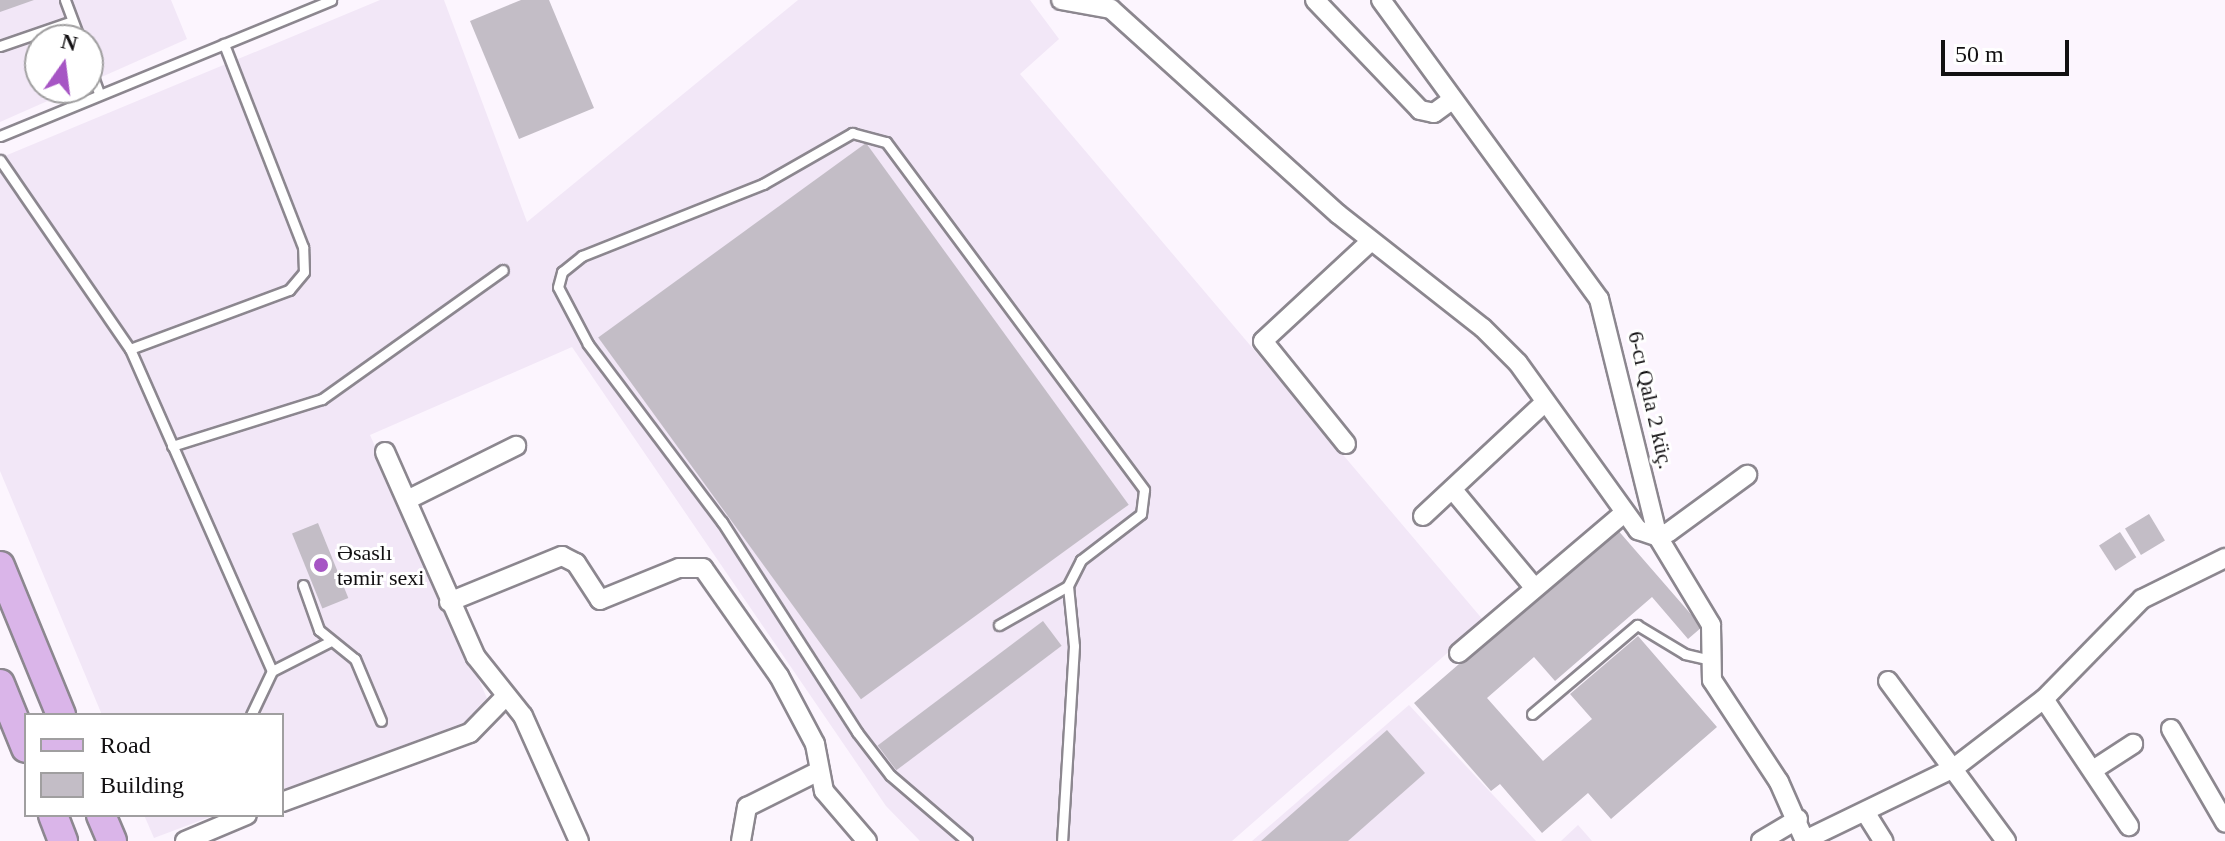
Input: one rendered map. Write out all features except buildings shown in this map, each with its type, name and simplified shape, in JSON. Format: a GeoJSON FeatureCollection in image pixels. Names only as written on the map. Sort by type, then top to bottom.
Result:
{"type":"FeatureCollection","features":[{"type":"Feature","properties":{"kind":"main road"},"geometry":{"type":"LineString","coordinates":[[0,566],[60,713]]}},
{"type":"Feature","properties":{"kind":"main road"},"geometry":{"type":"LineString","coordinates":[[0,684],[24,743]]}},
{"type":"Feature","properties":{"kind":"main road"},"geometry":{"type":"LineString","coordinates":[[54,817],[63,841]]}},
{"type":"Feature","properties":{"kind":"main road"},"geometry":{"type":"LineString","coordinates":[[102,817],[112,841]]}},
{"type":"Feature","properties":{"kind":"street"},"geometry":{"type":"LineString","coordinates":[[1061,0],[1091,0],[1111,9],[1371,241],[1483,328],[1544,403],[1623,514],[1658,537],[1747,475]]}},
{"type":"Feature","properties":{"kind":"street"},"geometry":{"type":"LineString","coordinates":[[1315,0],[1420,110],[1434,113],[1452,100]]}},
{"type":"Feature","properties":{"kind":"street","name":"6-cı Qala 2 küç."},"geometry":{"type":"LineString","coordinates":[[1387,3],[1452,100],[1599,299],[1658,537],[1711,625],[1712,680],[1798,819],[1805,841]]}},
{"type":"Feature","properties":{"kind":"street"},"geometry":{"type":"LineString","coordinates":[[1346,444],[1263,341],[1371,241]]}},
{"type":"Feature","properties":{"kind":"street"},"geometry":{"type":"LineString","coordinates":[[1423,516],[1544,403]]}},
{"type":"Feature","properties":{"kind":"street"},"geometry":{"type":"LineString","coordinates":[[407,500],[516,446]]}},
{"type":"Feature","properties":{"kind":"street"},"geometry":{"type":"LineString","coordinates":[[385,452],[476,657],[529,727],[579,841]]}},
{"type":"Feature","properties":{"kind":"street"},"geometry":{"type":"LineString","coordinates":[[1453,490],[1533,586]]}},
{"type":"Feature","properties":{"kind":"street"},"geometry":{"type":"LineString","coordinates":[[1459,653],[1533,586],[1623,514]]}},
{"type":"Feature","properties":{"kind":"street"},"geometry":{"type":"LineString","coordinates":[[449,602],[562,556],[576,563],[600,600],[679,568],[703,568],[779,676],[815,744],[824,791],[867,841]]}},
{"type":"Feature","properties":{"kind":"street"},"geometry":{"type":"LineString","coordinates":[[1805,841],[1867,815],[1954,768],[2044,699],[2142,599],[2223,565]]}},
{"type":"Feature","properties":{"kind":"street"},"geometry":{"type":"LineString","coordinates":[[1888,681],[2006,841]]}},
{"type":"Feature","properties":{"kind":"street"},"geometry":{"type":"LineString","coordinates":[[284,801],[470,733],[506,696]]}},
{"type":"Feature","properties":{"kind":"street"},"geometry":{"type":"LineString","coordinates":[[2044,699],[2129,826]]}},
{"type":"Feature","properties":{"kind":"street"},"geometry":{"type":"LineString","coordinates":[[2171,729],[2225,822]]}},
{"type":"Feature","properties":{"kind":"street"},"geometry":{"type":"LineString","coordinates":[[2093,770],[2133,744]]}},
{"type":"Feature","properties":{"kind":"street"},"geometry":{"type":"LineString","coordinates":[[741,841],[747,807],[819,771]]}},
{"type":"Feature","properties":{"kind":"street"},"geometry":{"type":"LineString","coordinates":[[1867,815],[1883,841]]}},
{"type":"Feature","properties":{"kind":"street"},"geometry":{"type":"LineString","coordinates":[[185,841],[229,832],[245,817]]}},
{"type":"Feature","properties":{"kind":"street"},"geometry":{"type":"LineString","coordinates":[[1761,841],[1798,819]]}},
{"type":"Feature","properties":{"kind":"lane"},"geometry":{"type":"LineString","coordinates":[[65,0],[73,24]]}},
{"type":"Feature","properties":{"kind":"lane"},"geometry":{"type":"LineString","coordinates":[[104,91],[331,0]]}},
{"type":"Feature","properties":{"kind":"lane"},"geometry":{"type":"LineString","coordinates":[[0,46],[72,21]]}},
{"type":"Feature","properties":{"kind":"lane"},"geometry":{"type":"LineString","coordinates":[[130,349],[289,290],[304,272],[303,247],[224,44]]}},
{"type":"Feature","properties":{"kind":"lane"},"geometry":{"type":"LineString","coordinates":[[0,136],[74,104]]}},
{"type":"Feature","properties":{"kind":"lane"},"geometry":{"type":"LineString","coordinates":[[967,841],[898,783],[857,732],[722,522],[588,344],[563,302],[562,272],[582,256],[763,184],[852,133],[886,142],[1144,490],[1141,514],[1081,560],[1068,586],[1074,646],[1062,841]]}},
{"type":"Feature","properties":{"kind":"lane"},"geometry":{"type":"LineString","coordinates":[[0,160],[130,349],[272,671]]}},
{"type":"Feature","properties":{"kind":"lane"},"geometry":{"type":"LineString","coordinates":[[172,446],[322,399],[503,270]]}},
{"type":"Feature","properties":{"kind":"lane"},"geometry":{"type":"LineString","coordinates":[[303,585],[329,642],[355,659],[381,721]]}},
{"type":"Feature","properties":{"kind":"lane"},"geometry":{"type":"LineString","coordinates":[[999,625],[1068,586]]}},
{"type":"Feature","properties":{"kind":"lane"},"geometry":{"type":"LineString","coordinates":[[1532,714],[1637,625],[1685,654],[1710,660]]}},
{"type":"Feature","properties":{"kind":"lane"},"geometry":{"type":"LineString","coordinates":[[252,713],[272,671],[329,642]]}},
{"type":"Feature","properties":{"kind":"shaded area"},"geometry":{"type":"Polygon","coordinates":[[[0,0],[171,0],[187,39],[104,76],[104,24],[24,24],[24,104],[41,104],[0,122],[0,0]]]}},
{"type":"Feature","properties":{"kind":"shaded area"},"geometry":{"type":"Polygon","coordinates":[[[380,0],[444,0],[527,222],[798,0],[1030,0],[1059,39],[1020,74],[1484,621],[1232,841],[920,841],[886,806],[572,347],[370,435],[490,705],[477,718],[284,789],[284,713],[101,713],[0,471],[0,158],[380,0]]]}},
{"type":"Feature","properties":{"kind":"shaded area"},"geometry":{"type":"Polygon","coordinates":[[[1409,705],[1536,841],[1252,841],[1409,705]]]}},
{"type":"Feature","properties":{"kind":"shaded area"},"geometry":{"type":"Polygon","coordinates":[[[145,817],[210,817],[154,838],[145,817]]]}},
{"type":"Feature","properties":{"kind":"shaded area"},"geometry":{"type":"Polygon","coordinates":[[[1578,825],[1592,841],[1561,841],[1578,825]]]}},
{"type":"Feature","properties":{"kind":"place","name":"Əsaslı təmir sexi"},"geometry":{"type":"Point","coordinates":[321,565]}}]}
